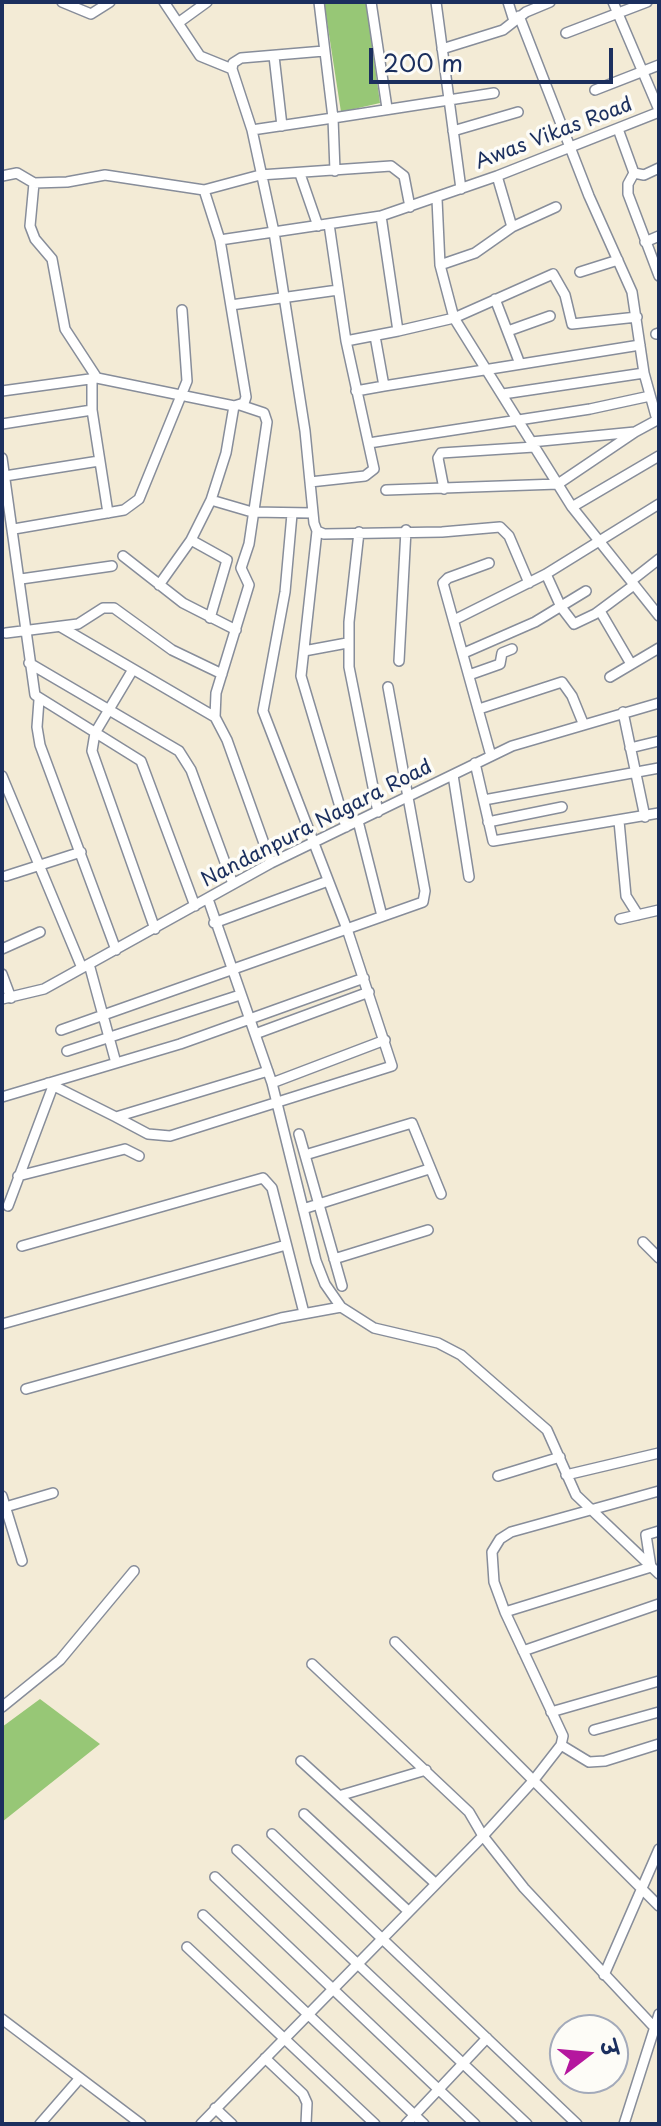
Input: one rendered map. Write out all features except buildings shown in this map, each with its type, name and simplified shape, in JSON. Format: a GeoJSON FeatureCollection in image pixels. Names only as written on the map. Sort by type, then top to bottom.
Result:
{"type":"FeatureCollection","features":[{"type":"Feature","properties":{"kind":"street"},"geometry":{"type":"LineString","coordinates":[[62,2],[91,14],[110,2]]}},
{"type":"Feature","properties":{"kind":"street"},"geometry":{"type":"LineString","coordinates":[[164,2],[206,60],[232,69]]}},
{"type":"Feature","properties":{"kind":"street"},"geometry":{"type":"LineString","coordinates":[[178,23],[207,2]]}},
{"type":"Feature","properties":{"kind":"street"},"geometry":{"type":"LineString","coordinates":[[319,2],[333,118],[335,171]]}},
{"type":"Feature","properties":{"kind":"street"},"geometry":{"type":"LineString","coordinates":[[371,2],[387,108]]}},
{"type":"Feature","properties":{"kind":"street"},"geometry":{"type":"LineString","coordinates":[[436,2],[461,189]]}},
{"type":"Feature","properties":{"kind":"street"},"geometry":{"type":"LineString","coordinates":[[386,490],[558,484],[658,419],[645,376],[637,317],[618,260],[508,2]]}},
{"type":"Feature","properties":{"kind":"street"},"geometry":{"type":"LineString","coordinates":[[613,2],[659,111]]}},
{"type":"Feature","properties":{"kind":"street"},"geometry":{"type":"LineString","coordinates":[[566,33],[647,2]]}},
{"type":"Feature","properties":{"kind":"street"},"geometry":{"type":"LineString","coordinates":[[442,49],[503,30],[516,18],[546,3]]}},
{"type":"Feature","properties":{"kind":"street"},"geometry":{"type":"LineString","coordinates":[[324,51],[241,58],[233,63],[232,69],[252,130],[274,232],[317,531],[301,676],[346,827]]}},
{"type":"Feature","properties":{"kind":"street"},"geometry":{"type":"LineString","coordinates":[[274,56],[282,126]]}},
{"type":"Feature","properties":{"kind":"street"},"geometry":{"type":"LineString","coordinates":[[595,90],[659,65]]}},
{"type":"Feature","properties":{"kind":"street"},"geometry":{"type":"LineString","coordinates":[[252,130],[494,93]]}},
{"type":"Feature","properties":{"kind":"street","name":"Awas Vikas Road"},"geometry":{"type":"LineString","coordinates":[[220,240],[381,216],[437,199],[659,111]]}},
{"type":"Feature","properties":{"kind":"street"},"geometry":{"type":"LineString","coordinates":[[453,131],[518,112]]}},
{"type":"Feature","properties":{"kind":"street"},"geometry":{"type":"LineString","coordinates":[[618,129],[634,173],[627,189],[659,276]]}},
{"type":"Feature","properties":{"kind":"street"},"geometry":{"type":"LineString","coordinates":[[2,176],[17,173],[34,183],[67,182],[105,175],[204,190],[260,175],[397,167],[404,176],[410,207]]}},
{"type":"Feature","properties":{"kind":"street"},"geometry":{"type":"LineString","coordinates":[[634,173],[644,175],[659,168]]}},
{"type":"Feature","properties":{"kind":"street"},"geometry":{"type":"LineString","coordinates":[[300,174],[323,225],[356,391],[374,463],[371,473],[310,482]]}},
{"type":"Feature","properties":{"kind":"street"},"geometry":{"type":"LineString","coordinates":[[497,176],[512,227]]}},
{"type":"Feature","properties":{"kind":"street"},"geometry":{"type":"LineString","coordinates":[[34,183],[30,226],[35,239],[52,259],[65,329],[94,378],[92,410],[108,513]]}},
{"type":"Feature","properties":{"kind":"street"},"geometry":{"type":"LineString","coordinates":[[159,585],[191,540],[211,500],[237,406],[246,397],[220,240],[204,190]]}},
{"type":"Feature","properties":{"kind":"street"},"geometry":{"type":"LineString","coordinates":[[437,199],[440,265],[454,318],[572,507],[659,616]]}},
{"type":"Feature","properties":{"kind":"street"},"geometry":{"type":"LineString","coordinates":[[440,265],[475,253],[512,227],[556,207]]}},
{"type":"Feature","properties":{"kind":"street"},"geometry":{"type":"LineString","coordinates":[[381,216],[398,331]]}},
{"type":"Feature","properties":{"kind":"street"},"geometry":{"type":"LineString","coordinates":[[645,242],[659,236]]}},
{"type":"Feature","properties":{"kind":"street"},"geometry":{"type":"LineString","coordinates":[[580,272],[618,260]]}},
{"type":"Feature","properties":{"kind":"street"},"geometry":{"type":"LineString","coordinates":[[346,341],[454,318],[553,274],[565,295],[572,324],[637,317]]}},
{"type":"Feature","properties":{"kind":"street"},"geometry":{"type":"LineString","coordinates":[[231,305],[338,290]]}},
{"type":"Feature","properties":{"kind":"street"},"geometry":{"type":"LineString","coordinates":[[495,299],[520,364]]}},
{"type":"Feature","properties":{"kind":"street"},"geometry":{"type":"LineString","coordinates":[[14,529],[134,506],[182,397],[189,368],[182,310]]}},
{"type":"Feature","properties":{"kind":"street"},"geometry":{"type":"LineString","coordinates":[[508,331],[550,316]]}},
{"type":"Feature","properties":{"kind":"street"},"geometry":{"type":"LineString","coordinates":[[375,336],[384,386]]}},
{"type":"Feature","properties":{"kind":"street"},"geometry":{"type":"LineString","coordinates":[[356,391],[640,345]]}},
{"type":"Feature","properties":{"kind":"street"},"geometry":{"type":"LineString","coordinates":[[503,394],[659,376]]}},
{"type":"Feature","properties":{"kind":"street"},"geometry":{"type":"LineString","coordinates":[[2,391],[94,378],[264,413],[267,422],[249,544],[241,568],[249,585],[216,693],[215,717],[227,740],[271,863]]}},
{"type":"Feature","properties":{"kind":"street"},"geometry":{"type":"LineString","coordinates":[[369,443],[613,405],[650,396]]}},
{"type":"Feature","properties":{"kind":"street"},"geometry":{"type":"LineString","coordinates":[[2,424],[92,410]]}},
{"type":"Feature","properties":{"kind":"street"},"geometry":{"type":"LineString","coordinates":[[444,489],[438,458],[441,453],[635,432]]}},
{"type":"Feature","properties":{"kind":"street"},"geometry":{"type":"LineString","coordinates":[[572,507],[659,456]]}},
{"type":"Feature","properties":{"kind":"street"},"geometry":{"type":"LineString","coordinates":[[2,461],[21,579],[32,687],[39,700],[40,745],[116,950]]}},
{"type":"Feature","properties":{"kind":"street"},"geometry":{"type":"LineString","coordinates":[[5,476],[99,461]]}},
{"type":"Feature","properties":{"kind":"street"},"geometry":{"type":"LineString","coordinates":[[211,500],[252,512],[312,513]]}},
{"type":"Feature","properties":{"kind":"street"},"geometry":{"type":"LineString","coordinates":[[454,620],[546,574],[659,504]]}},
{"type":"Feature","properties":{"kind":"street"},"geometry":{"type":"LineString","coordinates":[[50,1085],[157,1138],[278,1104],[389,1068],[392,1062],[347,929],[263,711],[285,592],[292,514]]}},
{"type":"Feature","properties":{"kind":"street"},"geometry":{"type":"LineString","coordinates":[[317,531],[324,534],[406,530],[442,532],[500,527],[509,536],[529,583]]}},
{"type":"Feature","properties":{"kind":"street"},"geometry":{"type":"LineString","coordinates":[[399,661],[406,530]]}},
{"type":"Feature","properties":{"kind":"street"},"geometry":{"type":"LineString","coordinates":[[359,532],[347,643],[351,680],[378,812]]}},
{"type":"Feature","properties":{"kind":"street"},"geometry":{"type":"LineString","coordinates":[[191,540],[227,560],[210,618]]}},
{"type":"Feature","properties":{"kind":"street"},"geometry":{"type":"LineString","coordinates":[[123,556],[159,585],[210,618],[236,630]]}},
{"type":"Feature","properties":{"kind":"street"},"geometry":{"type":"LineString","coordinates":[[546,574],[561,607],[576,624],[600,611],[659,559]]}},
{"type":"Feature","properties":{"kind":"street"},"geometry":{"type":"LineString","coordinates":[[489,563],[444,580],[443,588],[491,756]]}},
{"type":"Feature","properties":{"kind":"street"},"geometry":{"type":"LineString","coordinates":[[21,579],[112,566]]}},
{"type":"Feature","properties":{"kind":"street"},"geometry":{"type":"LineString","coordinates":[[464,653],[561,607],[586,591]]}},
{"type":"Feature","properties":{"kind":"street"},"geometry":{"type":"LineString","coordinates":[[6,633],[61,627],[87,620],[103,608],[114,608],[172,650],[222,674]]}},
{"type":"Feature","properties":{"kind":"street"},"geometry":{"type":"LineString","coordinates":[[600,611],[631,664]]}},
{"type":"Feature","properties":{"kind":"street"},"geometry":{"type":"LineString","coordinates":[[61,627],[215,717]]}},
{"type":"Feature","properties":{"kind":"street"},"geometry":{"type":"LineString","coordinates":[[304,651],[347,643]]}},
{"type":"Feature","properties":{"kind":"street"},"geometry":{"type":"LineString","coordinates":[[610,677],[659,648]]}},
{"type":"Feature","properties":{"kind":"street"},"geometry":{"type":"LineString","coordinates":[[469,675],[500,664],[502,653],[512,649]]}},
{"type":"Feature","properties":{"kind":"street"},"geometry":{"type":"LineString","coordinates":[[29,663],[179,751],[186,759],[233,884]]}},
{"type":"Feature","properties":{"kind":"street"},"geometry":{"type":"LineString","coordinates":[[132,671],[110,713],[95,733],[94,757],[155,929]]}},
{"type":"Feature","properties":{"kind":"street"},"geometry":{"type":"LineString","coordinates":[[479,709],[510,701],[548,683],[562,682],[572,696],[583,723]]}},
{"type":"Feature","properties":{"kind":"street"},"geometry":{"type":"LineString","coordinates":[[61,1030],[420,904],[425,897],[388,687]]}},
{"type":"Feature","properties":{"kind":"street"},"geometry":{"type":"LineString","coordinates":[[39,700],[137,756],[145,767],[195,906]]}},
{"type":"Feature","properties":{"kind":"street","name":"Nandanpura Nagara Road"},"geometry":{"type":"LineString","coordinates":[[6,998],[44,989],[271,863],[475,763],[539,736],[659,703]]}},
{"type":"Feature","properties":{"kind":"street"},"geometry":{"type":"LineString","coordinates":[[623,712],[645,817]]}},
{"type":"Feature","properties":{"kind":"street"},"geometry":{"type":"LineString","coordinates":[[630,748],[659,741]]}},
{"type":"Feature","properties":{"kind":"street"},"geometry":{"type":"LineString","coordinates":[[475,763],[491,837],[497,841],[659,813]]}},
{"type":"Feature","properties":{"kind":"street"},"geometry":{"type":"LineString","coordinates":[[484,800],[659,768]]}},
{"type":"Feature","properties":{"kind":"street"},"geometry":{"type":"LineString","coordinates":[[453,775],[469,877]]}},
{"type":"Feature","properties":{"kind":"street"},"geometry":{"type":"LineString","coordinates":[[2,776],[85,966],[105,1017],[116,1063]]}},
{"type":"Feature","properties":{"kind":"street"},"geometry":{"type":"LineString","coordinates":[[488,822],[562,807]]}},
{"type":"Feature","properties":{"kind":"street"},"geometry":{"type":"LineString","coordinates":[[358,821],[382,916]]}},
{"type":"Feature","properties":{"kind":"street"},"geometry":{"type":"LineString","coordinates":[[619,821],[626,896],[638,915]]}},
{"type":"Feature","properties":{"kind":"street"},"geometry":{"type":"LineString","coordinates":[[6,876],[81,852]]}},
{"type":"Feature","properties":{"kind":"street"},"geometry":{"type":"LineString","coordinates":[[214,923],[328,881]]}},
{"type":"Feature","properties":{"kind":"street"},"geometry":{"type":"LineString","coordinates":[[208,899],[272,1083],[316,1261],[325,1284],[341,1307],[374,1328],[434,1343],[461,1355],[547,1430],[566,1475],[589,1511],[655,1570]]}},
{"type":"Feature","properties":{"kind":"street"},"geometry":{"type":"LineString","coordinates":[[620,919],[659,910]]}},
{"type":"Feature","properties":{"kind":"street"},"geometry":{"type":"LineString","coordinates":[[2,949],[40,932]]}},
{"type":"Feature","properties":{"kind":"street"},"geometry":{"type":"LineString","coordinates":[[2,974],[6,998]]}},
{"type":"Feature","properties":{"kind":"street"},"geometry":{"type":"LineString","coordinates":[[2,1097],[50,1085],[249,1020],[364,978]]}},
{"type":"Feature","properties":{"kind":"street"},"geometry":{"type":"LineString","coordinates":[[255,1034],[369,992]]}},
{"type":"Feature","properties":{"kind":"street"},"geometry":{"type":"LineString","coordinates":[[67,1051],[240,995]]}},
{"type":"Feature","properties":{"kind":"street"},"geometry":{"type":"LineString","coordinates":[[272,1083],[385,1040]]}},
{"type":"Feature","properties":{"kind":"street"},"geometry":{"type":"LineString","coordinates":[[116,1117],[268,1071]]}},
{"type":"Feature","properties":{"kind":"street"},"geometry":{"type":"LineString","coordinates":[[8,1206],[50,1085]]}},
{"type":"Feature","properties":{"kind":"street"},"geometry":{"type":"LineString","coordinates":[[305,1155],[412,1123],[441,1194]]}},
{"type":"Feature","properties":{"kind":"street"},"geometry":{"type":"LineString","coordinates":[[299,1134],[342,1286]]}},
{"type":"Feature","properties":{"kind":"street"},"geometry":{"type":"LineString","coordinates":[[18,1176],[125,1149],[139,1156]]}},
{"type":"Feature","properties":{"kind":"street"},"geometry":{"type":"LineString","coordinates":[[303,1209],[429,1169]]}},
{"type":"Feature","properties":{"kind":"street"},"geometry":{"type":"LineString","coordinates":[[22,1246],[257,1178],[268,1181],[272,1188],[304,1313]]}},
{"type":"Feature","properties":{"kind":"street"},"geometry":{"type":"LineString","coordinates":[[334,1259],[428,1230]]}},
{"type":"Feature","properties":{"kind":"street"},"geometry":{"type":"LineString","coordinates":[[643,1242],[659,1258]]}},
{"type":"Feature","properties":{"kind":"street"},"geometry":{"type":"LineString","coordinates":[[2,1324],[286,1245]]}},
{"type":"Feature","properties":{"kind":"street"},"geometry":{"type":"LineString","coordinates":[[26,1389],[304,1313],[341,1307]]}},
{"type":"Feature","properties":{"kind":"street"},"geometry":{"type":"LineString","coordinates":[[566,1475],[659,1453]]}},
{"type":"Feature","properties":{"kind":"street"},"geometry":{"type":"LineString","coordinates":[[498,1476],[560,1457]]}},
{"type":"Feature","properties":{"kind":"street"},"geometry":{"type":"LineString","coordinates":[[201,2124],[407,1910],[483,1836],[561,1745],[560,1727],[505,1612],[490,1564],[492,1552],[500,1539],[511,1532],[659,1491]]}},
{"type":"Feature","properties":{"kind":"street"},"geometry":{"type":"LineString","coordinates":[[22,1561],[3,1504],[53,1493]]}},
{"type":"Feature","properties":{"kind":"street"},"geometry":{"type":"LineString","coordinates":[[623,1540],[659,1531]]}},
{"type":"Feature","properties":{"kind":"street"},"geometry":{"type":"LineString","coordinates":[[646,1535],[655,1570]]}},
{"type":"Feature","properties":{"kind":"street"},"geometry":{"type":"LineString","coordinates":[[505,1612],[655,1570]]}},
{"type":"Feature","properties":{"kind":"street"},"geometry":{"type":"LineString","coordinates":[[2,1707],[60,1660],[134,1571]]}},
{"type":"Feature","properties":{"kind":"street"},"geometry":{"type":"LineString","coordinates":[[523,1651],[659,1604]]}},
{"type":"Feature","properties":{"kind":"street"},"geometry":{"type":"LineString","coordinates":[[395,1642],[659,1906]]}},
{"type":"Feature","properties":{"kind":"street"},"geometry":{"type":"LineString","coordinates":[[312,1664],[469,1812],[515,1878],[654,2027]]}},
{"type":"Feature","properties":{"kind":"street"},"geometry":{"type":"LineString","coordinates":[[551,1712],[659,1681]]}},
{"type":"Feature","properties":{"kind":"street"},"geometry":{"type":"LineString","coordinates":[[594,1730],[659,1712]]}},
{"type":"Feature","properties":{"kind":"street"},"geometry":{"type":"LineString","coordinates":[[561,1745],[589,1762],[605,1761],[659,1744]]}},
{"type":"Feature","properties":{"kind":"street"},"geometry":{"type":"LineString","coordinates":[[301,1761],[342,1795],[435,1883]]}},
{"type":"Feature","properties":{"kind":"street"},"geometry":{"type":"LineString","coordinates":[[342,1795],[426,1770]]}},
{"type":"Feature","properties":{"kind":"street"},"geometry":{"type":"LineString","coordinates":[[304,1814],[407,1910]]}},
{"type":"Feature","properties":{"kind":"street"},"geometry":{"type":"LineString","coordinates":[[272,1834],[577,2124]]}},
{"type":"Feature","properties":{"kind":"street"},"geometry":{"type":"LineString","coordinates":[[604,1975],[659,1849]]}},
{"type":"Feature","properties":{"kind":"street"},"geometry":{"type":"LineString","coordinates":[[237,1850],[464,2061],[527,2124]]}},
{"type":"Feature","properties":{"kind":"street"},"geometry":{"type":"LineString","coordinates":[[215,1877],[475,2124]]}},
{"type":"Feature","properties":{"kind":"street"},"geometry":{"type":"LineString","coordinates":[[203,1915],[424,2124]]}},
{"type":"Feature","properties":{"kind":"street"},"geometry":{"type":"LineString","coordinates":[[187,1947],[375,2124]]}},
{"type":"Feature","properties":{"kind":"street"},"geometry":{"type":"LineString","coordinates":[[624,2124],[655,2040],[654,2027],[659,2014]]}},
{"type":"Feature","properties":{"kind":"street"},"geometry":{"type":"LineString","coordinates":[[2,2019],[141,2124]]}},
{"type":"Feature","properties":{"kind":"street"},"geometry":{"type":"LineString","coordinates":[[406,2124],[487,2038]]}},
{"type":"Feature","properties":{"kind":"street"},"geometry":{"type":"LineString","coordinates":[[265,2058],[303,2094],[307,2103],[306,2124]]}},
{"type":"Feature","properties":{"kind":"street"},"geometry":{"type":"LineString","coordinates":[[40,2124],[80,2078]]}},
{"type":"Feature","properties":{"kind":"street"},"geometry":{"type":"LineString","coordinates":[[215,2108],[232,2124]]}},
{"type":"Feature","properties":{"kind":"green space"},"geometry":{"type":"Polygon","coordinates":[[[324,2],[366,2],[380,103],[341,112],[324,2]]]}},
{"type":"Feature","properties":{"kind":"green space"},"geometry":{"type":"Polygon","coordinates":[[[40,1699],[100,1744],[2,1822],[2,1727],[40,1699]]]}}]}
